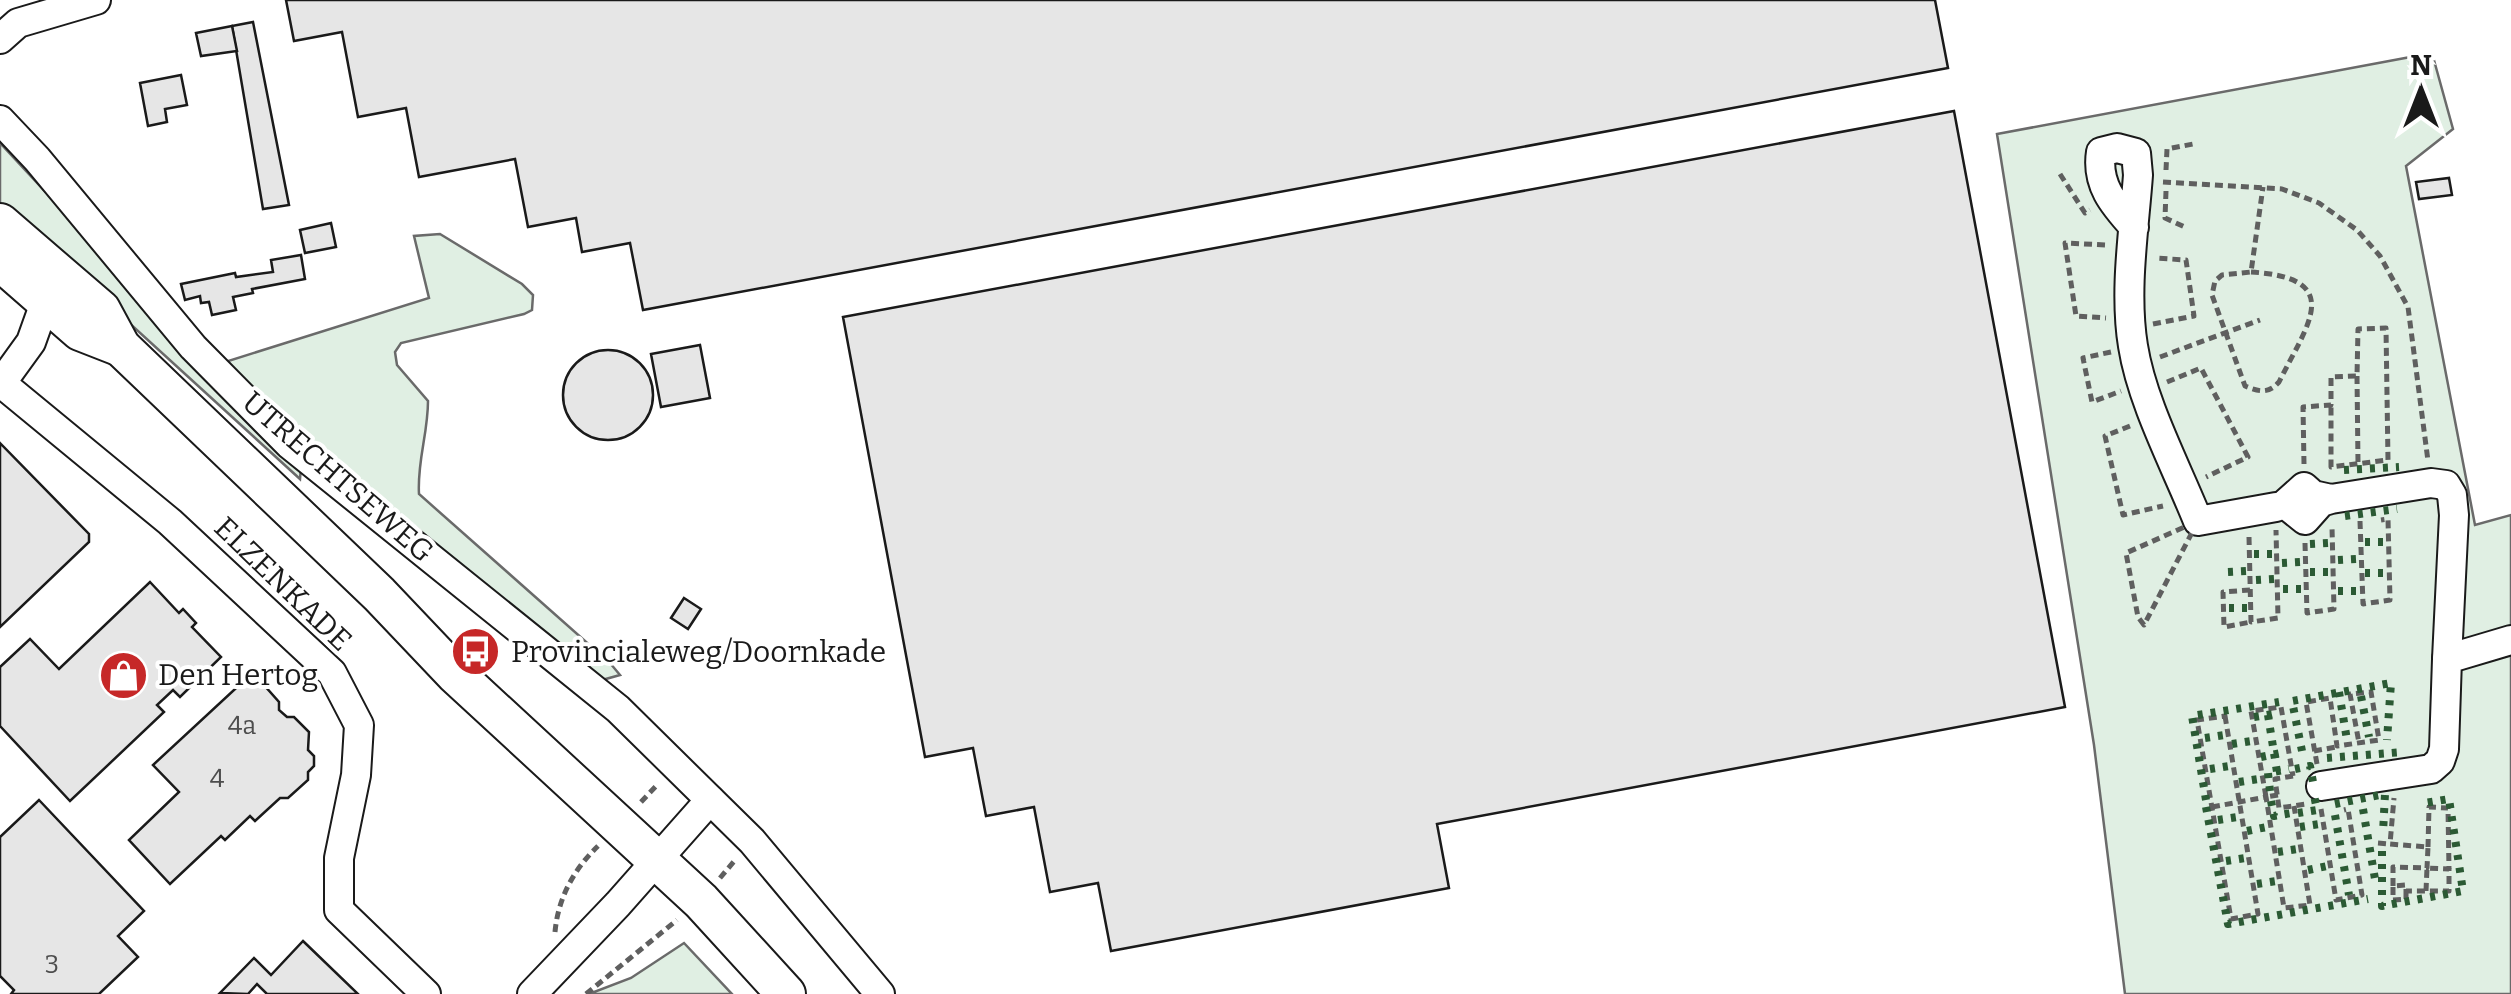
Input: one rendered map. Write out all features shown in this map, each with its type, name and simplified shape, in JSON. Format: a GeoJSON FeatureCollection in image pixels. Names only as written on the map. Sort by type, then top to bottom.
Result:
{"type":"FeatureCollection","features":[{"type":"Feature","properties":{"kind":"main road","name":"UTRECHTSEWEG"},"geometry":{"type":"LineString","coordinates":[[0,223],[50,284]]}},
{"type":"Feature","properties":{"kind":"main road","name":"UTRECHTSEWEG"},"geometry":{"type":"LineString","coordinates":[[0,261],[101,310],[121,347],[379,594],[456,674],[701,901],[786,994]]}},
{"type":"Feature","properties":{"kind":"street"},"geometry":{"type":"LineString","coordinates":[[0,39],[18,23],[96,0]]}},
{"type":"Feature","properties":{"kind":"street","name":"UTRECHTSEWEG"},"geometry":{"type":"LineString","coordinates":[[0,120],[193,347],[289,444],[618,708],[752,840],[880,994]]}},
{"type":"Feature","properties":{"kind":"street"},"geometry":{"type":"LineString","coordinates":[[2133,243],[2098,173],[2101,152],[2117,148],[2136,153],[2133,243],[2139,364],[2190,502],[2276,519]]}},
{"type":"Feature","properties":{"kind":"street","name":"ELZENKADE"},"geometry":{"type":"LineString","coordinates":[[50,284],[31,342],[1,382],[170,522],[332,673],[359,725],[356,775],[339,858],[338,910],[426,994]]}},
{"type":"Feature","properties":{"kind":"street"},"geometry":{"type":"LineString","coordinates":[[2304,479],[2313,495],[2318,518],[2430,484],[2446,485],[2452,495],[2454,516],[2444,750],[2440,761],[2431,768],[2321,800]]}},
{"type":"Feature","properties":{"kind":"street"},"geometry":{"type":"LineString","coordinates":[[2447,660],[2511,640]]}},
{"type":"Feature","properties":{"kind":"street"},"geometry":{"type":"LineString","coordinates":[[532,994],[710,800]]}},
{"type":"Feature","properties":{"kind":"path"},"geometry":{"type":"LineString","coordinates":[[2188,228],[2165,218],[2167,148],[2193,144]]}},
{"type":"Feature","properties":{"kind":"path"},"geometry":{"type":"LineString","coordinates":[[2137,182],[2282,188],[2319,203],[2357,230],[2380,256],[2408,307],[2430,484]]}},
{"type":"Feature","properties":{"kind":"path"},"geometry":{"type":"LineString","coordinates":[[2250,272],[2263,187]]}},
{"type":"Feature","properties":{"kind":"path"},"geometry":{"type":"LineString","coordinates":[[2139,364],[2076,316],[2065,243],[2133,243],[2186,260],[2194,316],[2139,364],[2092,402],[2083,358],[2139,364],[2201,368],[2248,457],[2190,502],[2126,553],[2138,617],[2144,625],[2190,502]]}},
{"type":"Feature","properties":{"kind":"path"},"geometry":{"type":"LineString","coordinates":[[2250,272],[2291,279],[2306,288],[2313,300],[2312,314],[2280,382],[2272,390],[2260,392],[2245,386],[2212,295],[2214,281],[2222,275],[2250,272]]}},
{"type":"Feature","properties":{"kind":"path"},"geometry":{"type":"LineString","coordinates":[[2190,502],[2122,515],[2105,436],[2139,364],[2260,320]]}},
{"type":"Feature","properties":{"kind":"path"},"geometry":{"type":"LineString","coordinates":[[2331,405],[2302,407],[2304,479],[2331,467],[2388,460],[2386,328],[2358,329],[2358,463]]}},
{"type":"Feature","properties":{"kind":"path"},"geometry":{"type":"LineString","coordinates":[[2318,518],[2334,609],[2307,613],[2318,518],[2331,467],[2331,377],[2357,376]]}},
{"type":"Feature","properties":{"kind":"path"},"geometry":{"type":"LineString","coordinates":[[2250,590],[2223,592],[2224,627],[2278,618],[2276,519]]}},
{"type":"Feature","properties":{"kind":"path"},"geometry":{"type":"LineString","coordinates":[[2251,622],[2249,533],[2276,519],[2388,519],[2390,600],[2363,604],[2360,522]]}},
{"type":"Feature","properties":{"kind":"path"},"geometry":{"type":"LineString","coordinates":[[2314,751],[2379,740],[2371,692],[2350,694],[2358,743]]}},
{"type":"Feature","properties":{"kind":"path"},"geometry":{"type":"LineString","coordinates":[[2321,800],[2348,809],[2362,895],[2336,900],[2306,702],[2330,698],[2337,746]]}},
{"type":"Feature","properties":{"kind":"path"},"geometry":{"type":"LineString","coordinates":[[2293,776],[2281,707],[2251,712],[2284,908],[2310,904],[2294,806]]}},
{"type":"Feature","properties":{"kind":"path"},"geometry":{"type":"LineString","coordinates":[[2224,716],[2239,802],[2258,914],[2231,918],[2197,720],[2224,716]]}},
{"type":"Feature","properties":{"kind":"path"},"geometry":{"type":"LineString","coordinates":[[552,974],[557,909],[581,862],[676,764]]}},
{"type":"Feature","properties":{"kind":"path"},"geometry":{"type":"LineString","coordinates":[[2390,844],[2397,775]]}},
{"type":"Feature","properties":{"kind":"path"},"geometry":{"type":"LineString","coordinates":[[2212,807],[2278,795]]}},
{"type":"Feature","properties":{"kind":"path"},"geometry":{"type":"LineString","coordinates":[[2406,891],[2426,891],[2449,891],[2448,808],[2429,807],[2426,891]]}},
{"type":"Feature","properties":{"kind":"path"},"geometry":{"type":"LineString","coordinates":[[2378,843],[2428,847]]}},
{"type":"Feature","properties":{"kind":"path"},"geometry":{"type":"LineString","coordinates":[[2393,886],[2406,885],[2406,898],[2393,900],[2393,886],[2393,868],[2450,869]]}},
{"type":"Feature","properties":{"kind":"green space"},"geometry":{"type":"Polygon","coordinates":[[[2432,53],[2453,129],[2406,166],[2475,525],[2511,515],[2511,994],[2125,994],[2094,745],[1997,134],[2432,53]]]}},
{"type":"Feature","properties":{"kind":"green space"},"geometry":{"type":"Polygon","coordinates":[[[0,143],[301,467],[300,479],[0,205],[0,143]]]}},
{"type":"Feature","properties":{"kind":"green space"},"geometry":{"type":"Polygon","coordinates":[[[440,234],[522,284],[533,295],[532,310],[401,343],[395,352],[397,365],[428,401],[419,494],[620,675],[602,680],[321,455],[225,362],[429,298],[414,236],[440,234]]]}},
{"type":"Feature","properties":{"kind":"green space"},"geometry":{"type":"Polygon","coordinates":[[[684,943],[732,994],[589,994],[631,978],[684,943]]]}},
{"type":"Feature","properties":{"kind":"building"},"geometry":{"type":"Polygon","coordinates":[[[286,0],[1935,0],[1948,68],[643,310],[630,243],[582,252],[576,218],[528,227],[515,159],[419,177],[406,108],[358,117],[342,32],[294,41],[286,0]]]}},
{"type":"Feature","properties":{"kind":"building"},"geometry":{"type":"Polygon","coordinates":[[[253,22],[289,205],[263,209],[232,26],[253,22]]]}},
{"type":"Feature","properties":{"kind":"building"},"geometry":{"type":"Polygon","coordinates":[[[232,26],[237,51],[201,56],[196,33],[232,26]]]}},
{"type":"Feature","properties":{"kind":"building"},"geometry":{"type":"Polygon","coordinates":[[[181,75],[187,105],[165,109],[167,122],[148,126],[140,83],[181,75]]]}},
{"type":"Feature","properties":{"kind":"building"},"geometry":{"type":"Polygon","coordinates":[[[1954,111],[2065,707],[1437,824],[1449,888],[1111,951],[1098,883],[1050,892],[1034,807],[986,816],[973,748],[925,757],[843,317],[1954,111]]]}},
{"type":"Feature","properties":{"kind":"building"},"geometry":{"type":"Polygon","coordinates":[[[2449,178],[2452,195],[2419,199],[2416,182],[2449,178]]]}},
{"type":"Feature","properties":{"kind":"building"},"geometry":{"type":"Polygon","coordinates":[[[331,223],[336,247],[305,253],[300,230],[331,223]]]}},
{"type":"Feature","properties":{"kind":"building"},"geometry":{"type":"Polygon","coordinates":[[[301,255],[305,279],[252,289],[253,293],[233,297],[236,310],[212,315],[209,302],[201,303],[200,296],[185,300],[181,284],[235,273],[236,277],[273,272],[271,260],[301,255]]]}},
{"type":"Feature","properties":{"kind":"building"},"geometry":{"type":"Polygon","coordinates":[[[700,345],[710,398],[661,407],[651,354],[700,345]]]}},
{"type":"Feature","properties":{"kind":"building"},"geometry":{"type":"Polygon","coordinates":[[[608,350],[625,353],[640,363],[650,378],[650,412],[640,427],[625,437],[608,440],[591,437],[576,427],[566,412],[563,395],[566,378],[576,363],[591,353],[608,350]]]}},
{"type":"Feature","properties":{"kind":"building"},"geometry":{"type":"Polygon","coordinates":[[[0,443],[89,534],[89,542],[0,627],[0,443]]]}},
{"type":"Feature","properties":{"kind":"building"},"geometry":{"type":"Polygon","coordinates":[[[150,582],[179,613],[183,609],[196,623],[192,627],[221,657],[180,697],[173,690],[157,705],[164,712],[70,801],[0,726],[0,667],[30,639],[59,669],[150,582]]]}},
{"type":"Feature","properties":{"kind":"building"},"geometry":{"type":"Polygon","coordinates":[[[684,598],[701,609],[688,629],[671,618],[684,598]]]}},
{"type":"Feature","properties":{"kind":"building"},"geometry":{"type":"Polygon","coordinates":[[[248,677],[263,684],[279,702],[279,710],[294,717],[309,732],[308,750],[314,756],[314,766],[308,772],[308,780],[288,798],[280,798],[255,821],[250,816],[225,840],[221,836],[170,884],[129,840],[179,792],[153,765],[248,677]]]}},
{"type":"Feature","properties":{"kind":"building"},"geometry":{"type":"Polygon","coordinates":[[[39,800],[144,911],[118,936],[138,957],[99,994],[11,994],[14,990],[0,976],[0,837],[39,800]]]}},
{"type":"Feature","properties":{"kind":"building"},"geometry":{"type":"Polygon","coordinates":[[[303,941],[358,994],[267,994],[257,984],[248,994],[220,993],[254,958],[271,975],[303,941]]]}},
{"type":"Feature","properties":{"kind":"hedge"},"geometry":{"type":"LineString","coordinates":[[2344,470],[2399,467]]}},
{"type":"Feature","properties":{"kind":"hedge"},"geometry":{"type":"LineString","coordinates":[[2345,516],[2397,509]]}},
{"type":"Feature","properties":{"kind":"hedge"},"geometry":{"type":"LineString","coordinates":[[2365,542],[2384,542]]}},
{"type":"Feature","properties":{"kind":"hedge"},"geometry":{"type":"LineString","coordinates":[[2310,544],[2328,543]]}},
{"type":"Feature","properties":{"kind":"hedge"},"geometry":{"type":"LineString","coordinates":[[2254,554],[2272,554]]}},
{"type":"Feature","properties":{"kind":"hedge"},"geometry":{"type":"LineString","coordinates":[[2338,560],[2356,559]]}},
{"type":"Feature","properties":{"kind":"hedge"},"geometry":{"type":"LineString","coordinates":[[2282,563],[2301,562]]}},
{"type":"Feature","properties":{"kind":"hedge"},"geometry":{"type":"LineString","coordinates":[[2228,572],[2247,571]]}},
{"type":"Feature","properties":{"kind":"hedge"},"geometry":{"type":"LineString","coordinates":[[2310,572],[2328,572]]}},
{"type":"Feature","properties":{"kind":"hedge"},"geometry":{"type":"LineString","coordinates":[[2365,573],[2384,573]]}},
{"type":"Feature","properties":{"kind":"hedge"},"geometry":{"type":"LineString","coordinates":[[2256,580],[2274,579]]}},
{"type":"Feature","properties":{"kind":"hedge"},"geometry":{"type":"LineString","coordinates":[[2283,589],[2301,589]]}},
{"type":"Feature","properties":{"kind":"hedge"},"geometry":{"type":"LineString","coordinates":[[2338,591],[2356,591]]}},
{"type":"Feature","properties":{"kind":"hedge"},"geometry":{"type":"LineString","coordinates":[[2229,608],[2247,608]]}},
{"type":"Feature","properties":{"kind":"hedge"},"geometry":{"type":"LineString","coordinates":[[2302,751],[2292,701],[2391,683],[2387,740]]}},
{"type":"Feature","properties":{"kind":"hedge"},"geometry":{"type":"LineString","coordinates":[[2339,692],[2347,740]]}},
{"type":"Feature","properties":{"kind":"hedge"},"geometry":{"type":"LineString","coordinates":[[2361,696],[2369,737]]}},
{"type":"Feature","properties":{"kind":"hedge"},"geometry":{"type":"LineString","coordinates":[[2206,800],[2192,716],[2279,702]]}},
{"type":"Feature","properties":{"kind":"hedge"},"geometry":{"type":"LineString","coordinates":[[2254,717],[2279,713]]}},
{"type":"Feature","properties":{"kind":"hedge"},"geometry":{"type":"LineString","coordinates":[[2268,715],[2277,772]]}},
{"type":"Feature","properties":{"kind":"hedge"},"geometry":{"type":"LineString","coordinates":[[2205,738],[2225,735]]}},
{"type":"Feature","properties":{"kind":"hedge"},"geometry":{"type":"LineString","coordinates":[[2232,744],[2252,741]]}},
{"type":"Feature","properties":{"kind":"hedge"},"geometry":{"type":"LineString","coordinates":[[2261,757],[2286,752]]}},
{"type":"Feature","properties":{"kind":"hedge"},"geometry":{"type":"LineString","coordinates":[[2327,758],[2403,752]]}},
{"type":"Feature","properties":{"kind":"hedge"},"geometry":{"type":"LineString","coordinates":[[2210,769],[2229,766]]}},
{"type":"Feature","properties":{"kind":"hedge"},"geometry":{"type":"LineString","coordinates":[[2295,769],[2310,766],[2313,782]]}},
{"type":"Feature","properties":{"kind":"hedge"},"geometry":{"type":"LineString","coordinates":[[2270,791],[2268,773],[2289,769]]}},
{"type":"Feature","properties":{"kind":"hedge"},"geometry":{"type":"LineString","coordinates":[[2239,782],[2259,779]]}},
{"type":"Feature","properties":{"kind":"hedge"},"geometry":{"type":"LineString","coordinates":[[2335,804],[2385,794],[2383,833]]}},
{"type":"Feature","properties":{"kind":"hedge"},"geometry":{"type":"LineString","coordinates":[[2298,813],[2317,810],[2314,795]]}},
{"type":"Feature","properties":{"kind":"hedge"},"geometry":{"type":"LineString","coordinates":[[2382,851],[2382,906],[2463,891],[2449,799],[2425,803]]}},
{"type":"Feature","properties":{"kind":"hedge"},"geometry":{"type":"LineString","coordinates":[[2271,801],[2274,816],[2292,813]]}},
{"type":"Feature","properties":{"kind":"hedge"},"geometry":{"type":"LineString","coordinates":[[2206,807],[2228,924],[2368,899]]}},
{"type":"Feature","properties":{"kind":"hedge"},"geometry":{"type":"LineString","coordinates":[[2363,809],[2375,879]]}},
{"type":"Feature","properties":{"kind":"hedge"},"geometry":{"type":"LineString","coordinates":[[2335,815],[2349,895]]}},
{"type":"Feature","properties":{"kind":"hedge"},"geometry":{"type":"LineString","coordinates":[[2218,820],[2238,817]]}},
{"type":"Feature","properties":{"kind":"hedge"},"geometry":{"type":"LineString","coordinates":[[2300,827],[2320,824]]}},
{"type":"Feature","properties":{"kind":"hedge"},"geometry":{"type":"LineString","coordinates":[[2247,831],[2267,827]]}},
{"type":"Feature","properties":{"kind":"hedge"},"geometry":{"type":"LineString","coordinates":[[2278,852],[2298,849]]}},
{"type":"Feature","properties":{"kind":"hedge"},"geometry":{"type":"LineString","coordinates":[[2226,861],[2246,858]]}},
{"type":"Feature","properties":{"kind":"hedge"},"geometry":{"type":"LineString","coordinates":[[2308,870],[2327,866]]}},
{"type":"Feature","properties":{"kind":"hedge"},"geometry":{"type":"LineString","coordinates":[[2257,884],[2277,881]]}},
{"type":"Feature","properties":{"kind":"place","name":"Provincialeweg/Doornkade"},"geometry":{"type":"Point","coordinates":[476,652]}},
{"type":"Feature","properties":{"kind":"place","name":"Den Hertog"},"geometry":{"type":"Point","coordinates":[123,675]}}]}
